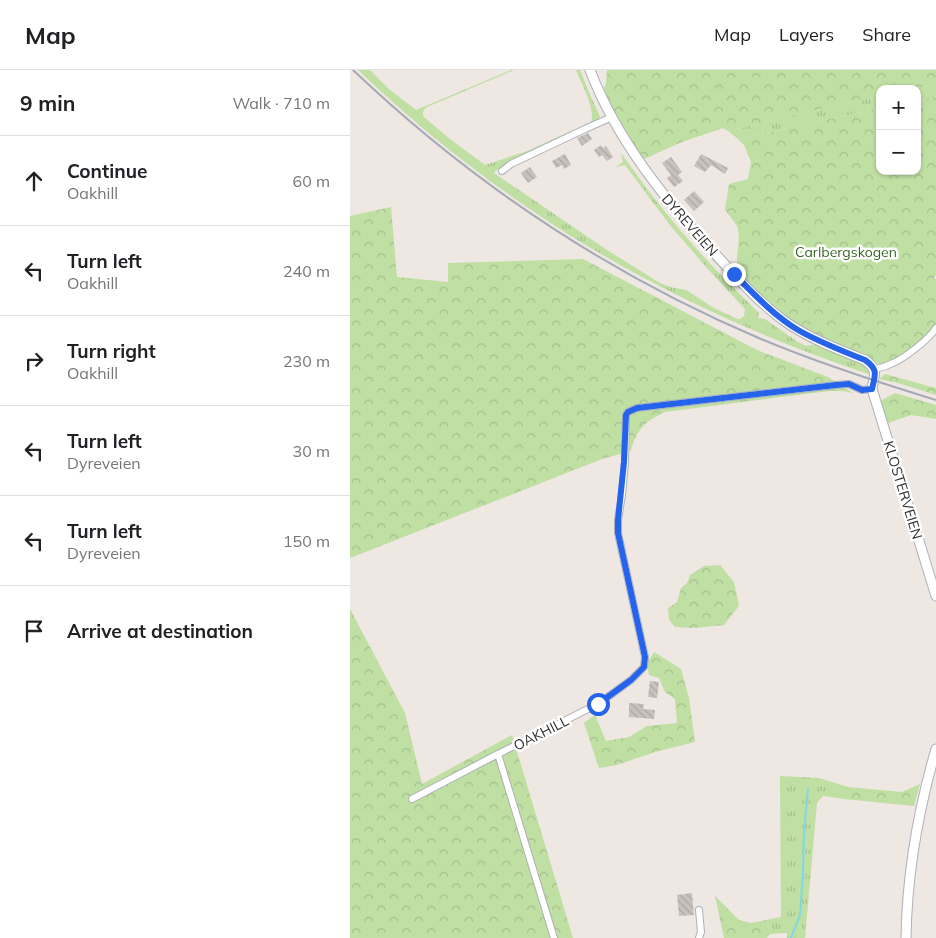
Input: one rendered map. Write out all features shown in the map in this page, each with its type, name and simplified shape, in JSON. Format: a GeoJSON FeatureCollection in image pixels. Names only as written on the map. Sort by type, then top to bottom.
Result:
{"type":"FeatureCollection","features":[{"type":"Feature","properties":{"kind":"main road","name":"DYREVEIEN"},"geometry":{"type":"LineString","coordinates":[[590,70],[612,117],[647,172],[688,225],[734,274],[762,302],[797,330],[865,360],[875,369]]}},
{"type":"Feature","properties":{"kind":"main road"},"geometry":{"type":"LineString","coordinates":[[872,387],[875,369]]}},
{"type":"Feature","properties":{"kind":"main road","name":"KLOSTERVEIEN"},"geometry":{"type":"LineString","coordinates":[[872,387],[936,596]]}},
{"type":"Feature","properties":{"kind":"main road"},"geometry":{"type":"LineString","coordinates":[[906,938],[908,898],[915,836],[936,749]]}},
{"type":"Feature","properties":{"kind":"street"},"geometry":{"type":"LineString","coordinates":[[502,171],[511,164],[612,117]]}},
{"type":"Feature","properties":{"kind":"street"},"geometry":{"type":"LineString","coordinates":[[875,369],[895,363],[915,348],[936,328]]}},
{"type":"Feature","properties":{"kind":"street","name":"OAKHILL"},"geometry":{"type":"LineString","coordinates":[[554,938],[498,754],[598,704],[631,680],[644,667],[645,657],[618,533],[626,415],[637,408],[836,385],[849,384],[862,390],[872,387]]}},
{"type":"Feature","properties":{"kind":"street"},"geometry":{"type":"LineString","coordinates":[[412,799],[498,754]]}},
{"type":"Feature","properties":{"kind":"street"},"geometry":{"type":"LineString","coordinates":[[699,938],[701,932],[700,910]]}},
{"type":"Feature","properties":{"kind":"green space"},"geometry":{"type":"Polygon","coordinates":[[[358,70],[370,70],[389,89],[416,110],[514,70],[427,107],[423,112],[424,117],[485,165],[527,151],[591,122],[590,103],[576,70],[580,70],[600,117],[595,123],[510,162],[494,173],[607,250],[660,283],[686,290],[714,308],[740,319],[744,316],[745,309],[669,224],[625,165],[616,167],[623,162],[621,153],[685,236],[759,313],[758,318],[765,319],[806,346],[817,344],[864,364],[871,372],[871,375],[798,349],[691,302],[589,247],[528,208],[469,165],[412,119],[358,70]]]}},
{"type":"Feature","properties":{"kind":"green space"},"geometry":{"type":"Polygon","coordinates":[[[607,70],[936,70],[936,84],[921,87],[921,85],[876,85],[876,97],[728,131],[723,128],[682,142],[644,159],[626,134],[611,107],[604,88],[607,70]]]}},
{"type":"Feature","properties":{"kind":"green space"},"geometry":{"type":"Polygon","coordinates":[[[936,84],[936,96],[921,100],[921,87],[936,84]]]}},
{"type":"Feature","properties":{"kind":"green space","name":"Carlbergskogen"},"geometry":{"type":"Polygon","coordinates":[[[936,96],[936,275],[934,278],[936,280],[936,324],[910,350],[894,360],[879,364],[796,325],[768,303],[740,274],[737,263],[739,232],[737,226],[725,210],[729,184],[748,179],[751,162],[744,145],[738,139],[876,109],[876,175],[921,175],[921,100],[936,96]]]}},
{"type":"Feature","properties":{"kind":"green space"},"geometry":{"type":"Polygon","coordinates":[[[876,97],[876,109],[738,139],[728,131],[876,97]]]}},
{"type":"Feature","properties":{"kind":"green space"},"geometry":{"type":"Polygon","coordinates":[[[391,207],[397,277],[448,282],[448,263],[583,259],[757,350],[828,377],[853,393],[829,391],[665,412],[642,427],[631,451],[602,459],[350,558],[350,216],[391,207]]]}},
{"type":"Feature","properties":{"kind":"green space"},"geometry":{"type":"Polygon","coordinates":[[[688,229],[760,307],[716,264],[687,232],[688,229]]]}},
{"type":"Feature","properties":{"kind":"green space"},"geometry":{"type":"Polygon","coordinates":[[[885,374],[936,388],[936,395],[879,379],[885,374]]]}},
{"type":"Feature","properties":{"kind":"green space"},"geometry":{"type":"Polygon","coordinates":[[[895,393],[936,405],[936,419],[911,415],[888,423],[880,401],[895,393]]]}},
{"type":"Feature","properties":{"kind":"green space"},"geometry":{"type":"Polygon","coordinates":[[[720,565],[734,582],[739,606],[724,625],[693,628],[675,627],[669,620],[668,608],[677,602],[681,588],[687,583],[690,575],[704,566],[720,565]]]}},
{"type":"Feature","properties":{"kind":"green space"},"geometry":{"type":"Polygon","coordinates":[[[350,609],[405,713],[422,784],[512,735],[573,938],[350,938],[350,609]]]}},
{"type":"Feature","properties":{"kind":"green space"},"geometry":{"type":"Polygon","coordinates":[[[654,652],[681,669],[689,698],[695,742],[655,752],[617,765],[599,768],[584,723],[595,715],[606,741],[629,737],[647,726],[677,723],[675,699],[665,692],[659,678],[649,675],[647,663],[654,652]]]}},
{"type":"Feature","properties":{"kind":"green space"},"geometry":{"type":"Polygon","coordinates":[[[780,776],[819,778],[848,787],[844,799],[823,796],[817,803],[805,938],[787,938],[787,933],[770,934],[766,920],[781,917],[780,776]]]}},
{"type":"Feature","properties":{"kind":"green space"},"geometry":{"type":"Polygon","coordinates":[[[920,784],[914,806],[844,799],[848,787],[902,792],[920,784]]]}},
{"type":"Feature","properties":{"kind":"green space"},"geometry":{"type":"Polygon","coordinates":[[[715,896],[739,920],[751,923],[766,920],[770,934],[767,938],[724,938],[715,896]]]}},
{"type":"Feature","properties":{"kind":"building"},"geometry":{"type":"Polygon","coordinates":[[[588,133],[592,139],[582,146],[577,138],[588,133]]]}},
{"type":"Feature","properties":{"kind":"building"},"geometry":{"type":"Polygon","coordinates":[[[601,145],[603,148],[606,146],[613,157],[607,161],[602,155],[599,157],[594,150],[601,145]]]}},
{"type":"Feature","properties":{"kind":"building"},"geometry":{"type":"Polygon","coordinates":[[[565,154],[571,165],[564,169],[562,165],[556,168],[552,161],[565,154]]]}},
{"type":"Feature","properties":{"kind":"building"},"geometry":{"type":"Polygon","coordinates":[[[701,154],[728,168],[725,174],[711,165],[705,172],[694,166],[701,154]]]}},
{"type":"Feature","properties":{"kind":"building"},"geometry":{"type":"Polygon","coordinates":[[[671,157],[682,172],[678,175],[683,181],[674,187],[667,178],[671,175],[662,163],[671,157]]]}},
{"type":"Feature","properties":{"kind":"building"},"geometry":{"type":"Polygon","coordinates":[[[530,167],[537,177],[528,183],[521,173],[530,167]]]}},
{"type":"Feature","properties":{"kind":"building"},"geometry":{"type":"Polygon","coordinates":[[[694,191],[704,202],[694,211],[684,200],[694,191]]]}},
{"type":"Feature","properties":{"kind":"building"},"geometry":{"type":"Polygon","coordinates":[[[650,681],[659,682],[657,698],[648,697],[650,681]]]}},
{"type":"Feature","properties":{"kind":"building"},"geometry":{"type":"Polygon","coordinates":[[[629,703],[644,704],[643,709],[655,710],[654,719],[629,717],[629,703]]]}},
{"type":"Feature","properties":{"kind":"building"},"geometry":{"type":"Polygon","coordinates":[[[692,893],[694,915],[679,916],[677,895],[692,893]]]}},
{"type":"Feature","properties":{"kind":"waterway"},"geometry":{"type":"LineString","coordinates":[[791,938],[800,915],[808,789]]}},
{"type":"Feature","properties":{"kind":"railway"},"geometry":{"type":"LineString","coordinates":[[353,70],[446,151],[545,223],[597,256],[705,314],[782,348],[848,372],[936,400]]}},
{"type":"Feature","properties":{"kind":"route"},"geometry":{"type":"LineString","coordinates":[[598,704],[631,680],[644,667],[645,657],[618,533],[622,496],[625,425],[628,412],[637,408],[836,385],[849,384],[862,390],[872,389],[875,369],[870,364],[865,360],[797,330],[768,308],[734,274]]}}]}
